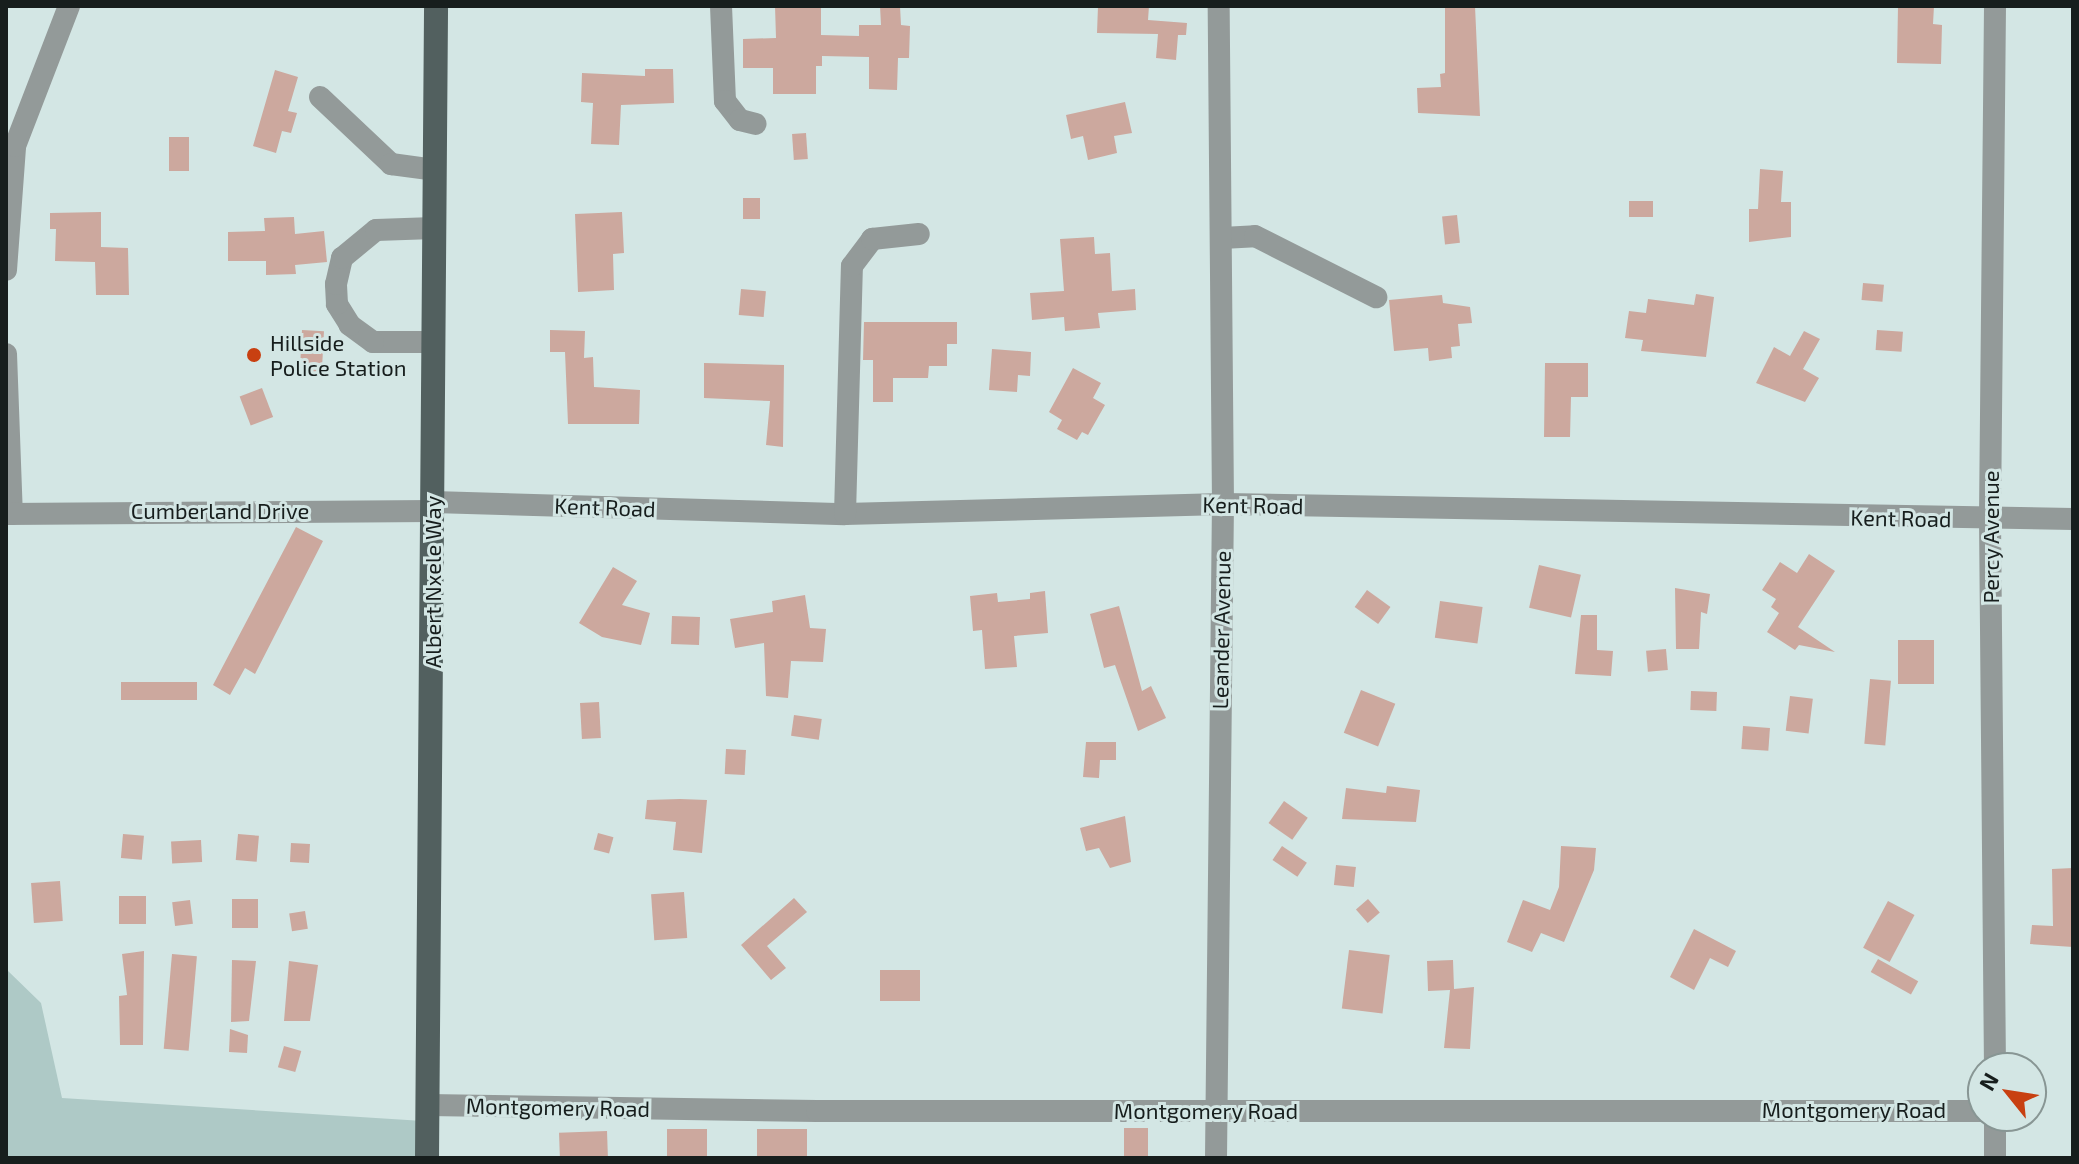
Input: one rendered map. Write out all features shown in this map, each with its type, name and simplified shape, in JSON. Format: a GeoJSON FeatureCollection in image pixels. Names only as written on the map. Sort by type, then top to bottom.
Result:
{"type":"FeatureCollection","features":[{"type":"Feature","properties":{"kind":"main road","name":"Albert Nxele Way"},"geometry":{"type":"LineString","coordinates":[[427,1158],[436,6]]}},
{"type":"Feature","properties":{"kind":"street"},"geometry":{"type":"LineString","coordinates":[[6,270],[15,146],[69,6]]}},
{"type":"Feature","properties":{"kind":"street"},"geometry":{"type":"LineString","coordinates":[[721,6],[725,101],[740,120],[756,124]]}},
{"type":"Feature","properties":{"kind":"street","name":"Leander Avenue"},"geometry":{"type":"LineString","coordinates":[[1216,1158],[1223,504],[1219,6]]}},
{"type":"Feature","properties":{"kind":"street","name":"Percy Avenue"},"geometry":{"type":"LineString","coordinates":[[1995,6],[1990,519],[1995,1052]]}},
{"type":"Feature","properties":{"kind":"street"},"geometry":{"type":"LineString","coordinates":[[320,97],[391,164],[435,170]]}},
{"type":"Feature","properties":{"kind":"street"},"geometry":{"type":"LineString","coordinates":[[434,228],[376,230],[342,258],[336,284],[337,304],[350,325],[373,342],[434,342]]}},
{"type":"Feature","properties":{"kind":"street"},"geometry":{"type":"LineString","coordinates":[[845,514],[852,266],[872,239],[919,234]]}},
{"type":"Feature","properties":{"kind":"street"},"geometry":{"type":"LineString","coordinates":[[1222,238],[1255,236],[1376,297]]}},
{"type":"Feature","properties":{"kind":"street"},"geometry":{"type":"LineString","coordinates":[[6,354],[9,514]]}},
{"type":"Feature","properties":{"kind":"street","name":"Kent Road"},"geometry":{"type":"LineString","coordinates":[[433,507],[845,514],[1223,504],[2073,519]]}},
{"type":"Feature","properties":{"kind":"street","name":"Cumberland Drive"},"geometry":{"type":"LineString","coordinates":[[9,514],[433,507]]}},
{"type":"Feature","properties":{"kind":"street","name":"Montgomery Road"},"geometry":{"type":"LineString","coordinates":[[428,1105],[1216,1111],[1967,1111]]}},
{"type":"Feature","properties":{"kind":"street"},"geometry":{"type":"LineString","coordinates":[[1995,1132],[1995,1158]]}},
{"type":"Feature","properties":{"kind":"shaded area"},"geometry":{"type":"Polygon","coordinates":[[[6,969],[41,1003],[62,1098],[423,1121],[421,1158],[6,1158],[6,969]]]}},
{"type":"Feature","properties":{"kind":"building"},"geometry":{"type":"Polygon","coordinates":[[[775,6],[821,6],[821,35],[859,36],[859,25],[881,25],[880,6],[900,6],[901,25],[910,26],[909,58],[898,58],[897,90],[869,89],[869,57],[822,56],[822,66],[816,66],[816,94],[773,94],[773,68],[743,68],[743,39],[776,38],[775,6]]]}},
{"type":"Feature","properties":{"kind":"building"},"geometry":{"type":"Polygon","coordinates":[[[1098,6],[1149,6],[1148,20],[1187,23],[1186,35],[1178,35],[1176,60],[1156,58],[1158,34],[1097,33],[1098,6]]]}},
{"type":"Feature","properties":{"kind":"building"},"geometry":{"type":"Polygon","coordinates":[[[1445,6],[1475,6],[1480,116],[1418,113],[1417,88],[1441,87],[1440,74],[1445,73],[1445,6]]]}},
{"type":"Feature","properties":{"kind":"building"},"geometry":{"type":"Polygon","coordinates":[[[1898,6],[1934,6],[1933,24],[1942,25],[1941,64],[1897,63],[1898,6]]]}},
{"type":"Feature","properties":{"kind":"building"},"geometry":{"type":"Polygon","coordinates":[[[645,69],[673,69],[674,103],[621,105],[619,145],[591,144],[593,103],[581,102],[582,73],[645,76],[645,69]]]}},
{"type":"Feature","properties":{"kind":"building"},"geometry":{"type":"Polygon","coordinates":[[[275,70],[298,77],[288,111],[297,113],[291,133],[282,131],[276,153],[253,146],[275,70]]]}},
{"type":"Feature","properties":{"kind":"building"},"geometry":{"type":"Polygon","coordinates":[[[1125,102],[1132,133],[1114,136],[1117,153],[1088,160],[1083,136],[1071,139],[1066,115],[1125,102]]]}},
{"type":"Feature","properties":{"kind":"building"},"geometry":{"type":"Polygon","coordinates":[[[806,133],[808,159],[794,160],[792,134],[806,133]]]}},
{"type":"Feature","properties":{"kind":"building"},"geometry":{"type":"Polygon","coordinates":[[[169,137],[189,137],[189,171],[169,171],[169,137]]]}},
{"type":"Feature","properties":{"kind":"building"},"geometry":{"type":"Polygon","coordinates":[[[1760,169],[1783,171],[1781,202],[1791,202],[1791,237],[1749,242],[1749,209],[1758,209],[1760,169]]]}},
{"type":"Feature","properties":{"kind":"building"},"geometry":{"type":"Polygon","coordinates":[[[743,198],[760,198],[760,219],[743,219],[743,198]]]}},
{"type":"Feature","properties":{"kind":"building"},"geometry":{"type":"Polygon","coordinates":[[[1629,201],[1653,201],[1653,217],[1629,217],[1629,201]]]}},
{"type":"Feature","properties":{"kind":"building"},"geometry":{"type":"Polygon","coordinates":[[[101,212],[101,247],[128,248],[129,295],[96,295],[95,262],[55,261],[56,229],[50,229],[50,213],[101,212]]]}},
{"type":"Feature","properties":{"kind":"building"},"geometry":{"type":"Polygon","coordinates":[[[622,212],[624,253],[613,254],[614,290],[578,292],[575,214],[622,212]]]}},
{"type":"Feature","properties":{"kind":"building"},"geometry":{"type":"Polygon","coordinates":[[[1457,215],[1460,243],[1445,244],[1442,217],[1457,215]]]}},
{"type":"Feature","properties":{"kind":"building"},"geometry":{"type":"Polygon","coordinates":[[[294,217],[295,234],[324,231],[327,262],[295,265],[296,274],[266,275],[266,261],[228,261],[228,232],[265,231],[264,218],[294,217]]]}},
{"type":"Feature","properties":{"kind":"building"},"geometry":{"type":"Polygon","coordinates":[[[1094,237],[1095,254],[1110,253],[1112,291],[1135,289],[1136,310],[1098,313],[1100,328],[1065,331],[1064,317],[1032,320],[1030,293],[1064,291],[1060,239],[1094,237]]]}},
{"type":"Feature","properties":{"kind":"building"},"geometry":{"type":"Polygon","coordinates":[[[1863,283],[1884,285],[1882,302],[1862,300],[1863,283]]]}},
{"type":"Feature","properties":{"kind":"building"},"geometry":{"type":"Polygon","coordinates":[[[741,289],[766,291],[764,317],[739,315],[741,289]]]}},
{"type":"Feature","properties":{"kind":"building"},"geometry":{"type":"Polygon","coordinates":[[[1696,294],[1714,297],[1706,357],[1641,351],[1643,340],[1625,338],[1629,311],[1646,313],[1648,299],[1694,305],[1696,294]]]}},
{"type":"Feature","properties":{"kind":"building"},"geometry":{"type":"Polygon","coordinates":[[[1442,295],[1443,303],[1470,307],[1472,323],[1458,324],[1460,346],[1451,347],[1452,358],[1429,361],[1428,348],[1394,351],[1389,300],[1442,295]]]}},
{"type":"Feature","properties":{"kind":"building"},"geometry":{"type":"Polygon","coordinates":[[[864,322],[957,322],[957,344],[947,344],[947,366],[929,366],[928,378],[893,378],[893,402],[873,402],[873,360],[863,360],[864,322]]]}},
{"type":"Feature","properties":{"kind":"building"},"geometry":{"type":"Polygon","coordinates":[[[302,330],[324,331],[322,372],[300,371],[302,330]]]}},
{"type":"Feature","properties":{"kind":"building"},"geometry":{"type":"Polygon","coordinates":[[[550,330],[585,331],[584,358],[593,357],[594,387],[640,390],[639,424],[568,424],[565,352],[550,352],[550,330]]]}},
{"type":"Feature","properties":{"kind":"building"},"geometry":{"type":"Polygon","coordinates":[[[1877,330],[1903,332],[1902,352],[1876,350],[1877,330]]]}},
{"type":"Feature","properties":{"kind":"building"},"geometry":{"type":"Polygon","coordinates":[[[1804,331],[1820,339],[1803,369],[1819,378],[1805,402],[1756,383],[1774,347],[1790,356],[1804,331]]]}},
{"type":"Feature","properties":{"kind":"building"},"geometry":{"type":"Polygon","coordinates":[[[992,349],[1031,352],[1030,376],[1018,375],[1017,392],[989,390],[992,349]]]}},
{"type":"Feature","properties":{"kind":"building"},"geometry":{"type":"Polygon","coordinates":[[[704,363],[784,365],[783,447],[766,445],[770,401],[704,398],[704,363]]]}},
{"type":"Feature","properties":{"kind":"building"},"geometry":{"type":"Polygon","coordinates":[[[1545,363],[1588,363],[1588,397],[1571,397],[1570,437],[1544,437],[1545,363]]]}},
{"type":"Feature","properties":{"kind":"building"},"geometry":{"type":"Polygon","coordinates":[[[1073,368],[1101,383],[1093,398],[1105,405],[1088,435],[1082,432],[1077,440],[1057,429],[1062,420],[1049,412],[1073,368]]]}},
{"type":"Feature","properties":{"kind":"building"},"geometry":{"type":"Polygon","coordinates":[[[262,388],[273,417],[251,426],[240,397],[262,388]]]}},
{"type":"Feature","properties":{"kind":"building"},"geometry":{"type":"Polygon","coordinates":[[[296,527],[323,541],[255,674],[245,668],[230,695],[213,685],[296,527]]]}},
{"type":"Feature","properties":{"kind":"building"},"geometry":{"type":"Polygon","coordinates":[[[1809,554],[1835,571],[1798,627],[1835,652],[1799,645],[1795,650],[1767,632],[1779,613],[1771,607],[1776,599],[1762,590],[1780,562],[1797,573],[1809,554]]]}},
{"type":"Feature","properties":{"kind":"building"},"geometry":{"type":"Polygon","coordinates":[[[1539,565],[1581,575],[1571,618],[1529,608],[1539,565]]]}},
{"type":"Feature","properties":{"kind":"building"},"geometry":{"type":"Polygon","coordinates":[[[613,567],[637,581],[622,605],[650,613],[641,645],[602,637],[579,623],[613,567]]]}},
{"type":"Feature","properties":{"kind":"building"},"geometry":{"type":"Polygon","coordinates":[[[1675,588],[1710,594],[1707,614],[1701,612],[1699,649],[1676,649],[1675,588]]]}},
{"type":"Feature","properties":{"kind":"building"},"geometry":{"type":"Polygon","coordinates":[[[1367,590],[1390,607],[1378,624],[1355,607],[1367,590]]]}},
{"type":"Feature","properties":{"kind":"building"},"geometry":{"type":"Polygon","coordinates":[[[1045,591],[1048,633],[1014,636],[1017,667],[985,669],[982,630],[973,631],[970,596],[997,593],[998,602],[1030,599],[1030,593],[1045,591]]]}},
{"type":"Feature","properties":{"kind":"building"},"geometry":{"type":"Polygon","coordinates":[[[805,595],[810,628],[826,629],[823,662],[791,661],[788,698],[766,696],[764,643],[735,648],[730,619],[773,612],[772,601],[805,595]]]}},
{"type":"Feature","properties":{"kind":"building"},"geometry":{"type":"Polygon","coordinates":[[[1440,601],[1483,607],[1477,644],[1435,638],[1440,601]]]}},
{"type":"Feature","properties":{"kind":"building"},"geometry":{"type":"Polygon","coordinates":[[[1119,606],[1142,691],[1151,686],[1166,718],[1138,731],[1115,665],[1104,668],[1090,614],[1119,606]]]}},
{"type":"Feature","properties":{"kind":"building"},"geometry":{"type":"Polygon","coordinates":[[[1581,615],[1597,615],[1597,650],[1613,651],[1611,676],[1575,674],[1581,615]]]}},
{"type":"Feature","properties":{"kind":"building"},"geometry":{"type":"Polygon","coordinates":[[[672,616],[700,617],[699,645],[671,644],[672,616]]]}},
{"type":"Feature","properties":{"kind":"building"},"geometry":{"type":"Polygon","coordinates":[[[1898,640],[1934,640],[1934,684],[1898,684],[1898,640]]]}},
{"type":"Feature","properties":{"kind":"building"},"geometry":{"type":"Polygon","coordinates":[[[1666,649],[1668,670],[1648,672],[1646,651],[1666,649]]]}},
{"type":"Feature","properties":{"kind":"building"},"geometry":{"type":"Polygon","coordinates":[[[1870,679],[1891,681],[1885,746],[1864,744],[1870,679]]]}},
{"type":"Feature","properties":{"kind":"building"},"geometry":{"type":"Polygon","coordinates":[[[121,682],[197,682],[197,700],[121,700],[121,682]]]}},
{"type":"Feature","properties":{"kind":"building"},"geometry":{"type":"Polygon","coordinates":[[[1361,690],[1395,704],[1378,747],[1344,733],[1361,690]]]}},
{"type":"Feature","properties":{"kind":"building"},"geometry":{"type":"Polygon","coordinates":[[[1691,691],[1717,692],[1716,711],[1690,710],[1691,691]]]}},
{"type":"Feature","properties":{"kind":"building"},"geometry":{"type":"Polygon","coordinates":[[[1790,696],[1813,699],[1809,734],[1786,731],[1790,696]]]}},
{"type":"Feature","properties":{"kind":"building"},"geometry":{"type":"Polygon","coordinates":[[[599,702],[601,738],[582,739],[580,703],[599,702]]]}},
{"type":"Feature","properties":{"kind":"building"},"geometry":{"type":"Polygon","coordinates":[[[794,715],[822,719],[819,740],[791,736],[794,715]]]}},
{"type":"Feature","properties":{"kind":"building"},"geometry":{"type":"Polygon","coordinates":[[[1743,726],[1770,728],[1768,751],[1741,749],[1743,726]]]}},
{"type":"Feature","properties":{"kind":"building"},"geometry":{"type":"Polygon","coordinates":[[[1086,742],[1116,742],[1116,760],[1100,760],[1099,778],[1083,777],[1086,742]]]}},
{"type":"Feature","properties":{"kind":"building"},"geometry":{"type":"Polygon","coordinates":[[[726,749],[746,750],[745,775],[725,774],[726,749]]]}},
{"type":"Feature","properties":{"kind":"building"},"geometry":{"type":"Polygon","coordinates":[[[1387,786],[1420,790],[1416,822],[1342,819],[1346,788],[1386,793],[1387,786]]]}},
{"type":"Feature","properties":{"kind":"building"},"geometry":{"type":"Polygon","coordinates":[[[647,800],[707,800],[702,853],[673,850],[676,822],[645,819],[647,800]]]}},
{"type":"Feature","properties":{"kind":"building"},"geometry":{"type":"Polygon","coordinates":[[[1284,801],[1308,818],[1292,840],[1269,823],[1284,801]]]}},
{"type":"Feature","properties":{"kind":"building"},"geometry":{"type":"Polygon","coordinates":[[[1125,816],[1131,862],[1110,868],[1099,848],[1086,851],[1080,828],[1125,816]]]}},
{"type":"Feature","properties":{"kind":"building"},"geometry":{"type":"Polygon","coordinates":[[[598,833],[613,837],[609,854],[594,849],[598,833]]]}},
{"type":"Feature","properties":{"kind":"building"},"geometry":{"type":"Polygon","coordinates":[[[123,834],[144,836],[142,860],[121,858],[123,834]]]}},
{"type":"Feature","properties":{"kind":"building"},"geometry":{"type":"Polygon","coordinates":[[[238,834],[259,836],[257,862],[236,860],[238,834]]]}},
{"type":"Feature","properties":{"kind":"building"},"geometry":{"type":"Polygon","coordinates":[[[201,840],[202,862],[172,864],[171,842],[201,840]]]}},
{"type":"Feature","properties":{"kind":"building"},"geometry":{"type":"Polygon","coordinates":[[[291,843],[310,844],[309,863],[290,862],[291,843]]]}},
{"type":"Feature","properties":{"kind":"building"},"geometry":{"type":"Polygon","coordinates":[[[1282,846],[1307,863],[1297,877],[1272,860],[1282,846]]]}},
{"type":"Feature","properties":{"kind":"building"},"geometry":{"type":"Polygon","coordinates":[[[1561,846],[1596,848],[1594,870],[1564,942],[1541,933],[1532,952],[1507,942],[1523,900],[1550,910],[1559,887],[1561,846]]]}},
{"type":"Feature","properties":{"kind":"building"},"geometry":{"type":"Polygon","coordinates":[[[1336,865],[1356,867],[1354,887],[1334,885],[1336,865]]]}},
{"type":"Feature","properties":{"kind":"building"},"geometry":{"type":"Polygon","coordinates":[[[2073,868],[2073,947],[2030,944],[2032,925],[2053,926],[2052,869],[2073,868]]]}},
{"type":"Feature","properties":{"kind":"building"},"geometry":{"type":"Polygon","coordinates":[[[60,881],[63,921],[34,923],[31,883],[60,881]]]}},
{"type":"Feature","properties":{"kind":"building"},"geometry":{"type":"Polygon","coordinates":[[[684,892],[687,938],[654,940],[651,894],[684,892]]]}},
{"type":"Feature","properties":{"kind":"building"},"geometry":{"type":"Polygon","coordinates":[[[119,896],[146,896],[146,924],[119,924],[119,896]]]}},
{"type":"Feature","properties":{"kind":"building"},"geometry":{"type":"Polygon","coordinates":[[[794,898],[807,912],[767,946],[786,968],[771,980],[741,945],[794,898]]]}},
{"type":"Feature","properties":{"kind":"building"},"geometry":{"type":"Polygon","coordinates":[[[232,899],[258,899],[258,928],[232,928],[232,899]]]}},
{"type":"Feature","properties":{"kind":"building"},"geometry":{"type":"Polygon","coordinates":[[[1368,899],[1380,913],[1368,923],[1356,909],[1368,899]]]}},
{"type":"Feature","properties":{"kind":"building"},"geometry":{"type":"Polygon","coordinates":[[[190,900],[193,924],[175,926],[172,902],[190,900]]]}},
{"type":"Feature","properties":{"kind":"building"},"geometry":{"type":"Polygon","coordinates":[[[1888,901],[1914,915],[1890,962],[1863,948],[1888,901]]]}},
{"type":"Feature","properties":{"kind":"building"},"geometry":{"type":"Polygon","coordinates":[[[305,911],[308,929],[292,931],[289,914],[305,911]]]}},
{"type":"Feature","properties":{"kind":"building"},"geometry":{"type":"Polygon","coordinates":[[[1694,929],[1736,951],[1728,967],[1710,958],[1694,990],[1670,977],[1694,929]]]}},
{"type":"Feature","properties":{"kind":"building"},"geometry":{"type":"Polygon","coordinates":[[[1349,950],[1390,955],[1383,1014],[1342,1009],[1349,950]]]}},
{"type":"Feature","properties":{"kind":"building"},"geometry":{"type":"Polygon","coordinates":[[[144,951],[143,1045],[120,1045],[119,996],[127,995],[122,954],[144,951]]]}},
{"type":"Feature","properties":{"kind":"building"},"geometry":{"type":"Polygon","coordinates":[[[172,954],[197,956],[189,1051],[164,1049],[172,954]]]}},
{"type":"Feature","properties":{"kind":"building"},"geometry":{"type":"Polygon","coordinates":[[[1878,959],[1918,981],[1911,994],[1871,972],[1878,959]]]}},
{"type":"Feature","properties":{"kind":"building"},"geometry":{"type":"Polygon","coordinates":[[[232,960],[256,961],[249,1021],[231,1022],[232,960]]]}},
{"type":"Feature","properties":{"kind":"building"},"geometry":{"type":"Polygon","coordinates":[[[1453,960],[1454,989],[1474,987],[1470,1049],[1444,1048],[1450,990],[1428,991],[1427,961],[1453,960]]]}},
{"type":"Feature","properties":{"kind":"building"},"geometry":{"type":"Polygon","coordinates":[[[289,961],[318,965],[310,1021],[284,1021],[289,961]]]}},
{"type":"Feature","properties":{"kind":"building"},"geometry":{"type":"Polygon","coordinates":[[[880,970],[920,970],[920,1001],[880,1001],[880,970]]]}},
{"type":"Feature","properties":{"kind":"building"},"geometry":{"type":"Polygon","coordinates":[[[230,1029],[248,1035],[247,1053],[229,1052],[230,1029]]]}},
{"type":"Feature","properties":{"kind":"building"},"geometry":{"type":"Polygon","coordinates":[[[284,1046],[301,1051],[295,1072],[278,1067],[284,1046]]]}},
{"type":"Feature","properties":{"kind":"building"},"geometry":{"type":"Polygon","coordinates":[[[1124,1128],[1148,1128],[1148,1158],[1124,1158],[1124,1128]]]}},
{"type":"Feature","properties":{"kind":"building"},"geometry":{"type":"Polygon","coordinates":[[[667,1129],[707,1129],[707,1156],[667,1156],[667,1129]]]}},
{"type":"Feature","properties":{"kind":"building"},"geometry":{"type":"Polygon","coordinates":[[[757,1129],[807,1129],[807,1158],[757,1158],[757,1129]]]}},
{"type":"Feature","properties":{"kind":"building"},"geometry":{"type":"Polygon","coordinates":[[[607,1131],[608,1158],[560,1158],[559,1133],[607,1131]]]}},
{"type":"Feature","properties":{"kind":"place","name":"Hillside Police Station"},"geometry":{"type":"Point","coordinates":[254,355]}}]}
